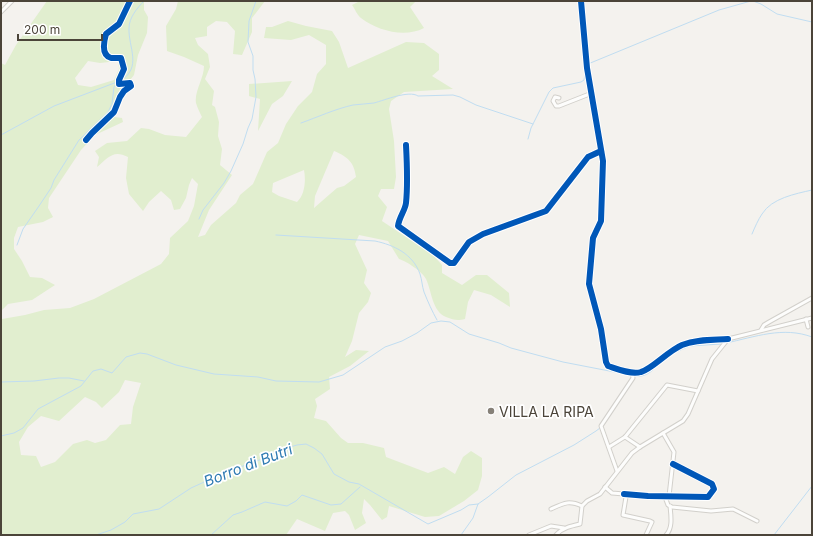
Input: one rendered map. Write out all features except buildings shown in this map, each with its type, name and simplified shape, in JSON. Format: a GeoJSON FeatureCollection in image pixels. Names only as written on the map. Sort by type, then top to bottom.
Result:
{"type":"FeatureCollection","features":[{"type":"Feature","properties":{"kind":"street"},"geometry":{"type":"LineString","coordinates":[[1,12],[12,1]]}},
{"type":"Feature","properties":{"kind":"street"},"geometry":{"type":"LineString","coordinates":[[86,140],[114,112],[120,97],[124,91],[131,86],[130,83],[119,84],[118,80],[124,69],[121,58],[110,58],[106,55],[103,48],[106,34],[120,24],[130,1]]}},
{"type":"Feature","properties":{"kind":"street"},"geometry":{"type":"LineString","coordinates":[[582,1],[587,68],[603,162],[601,221],[593,238],[589,284],[608,366],[632,372],[641,372],[681,345],[694,341],[728,339],[812,318]]}},
{"type":"Feature","properties":{"kind":"street"},"geometry":{"type":"LineString","coordinates":[[559,98],[555,97],[553,101],[556,106],[592,93]]}},
{"type":"Feature","properties":{"kind":"street"},"geometry":{"type":"LineString","coordinates":[[406,145],[406,205],[398,219],[398,226],[450,263],[454,263],[469,242],[484,234],[546,211],[588,158],[601,151]]}},
{"type":"Feature","properties":{"kind":"street"},"geometry":{"type":"LineString","coordinates":[[761,330],[764,325],[812,298]]}},
{"type":"Feature","properties":{"kind":"street"},"geometry":{"type":"LineString","coordinates":[[806,319],[808,327]]}},
{"type":"Feature","properties":{"kind":"street"},"geometry":{"type":"LineString","coordinates":[[529,535],[551,526],[564,528],[580,524],[582,506],[587,501],[600,494],[617,471],[640,447],[683,421],[688,414],[712,359],[728,339]]}},
{"type":"Feature","properties":{"kind":"street"},"geometry":{"type":"LineString","coordinates":[[617,471],[601,426],[633,378],[632,372]]}},
{"type":"Feature","properties":{"kind":"street"},"geometry":{"type":"LineString","coordinates":[[609,448],[625,438],[667,385],[698,392]]}},
{"type":"Feature","properties":{"kind":"street"},"geometry":{"type":"LineString","coordinates":[[663,433],[674,452],[669,496]]}},
{"type":"Feature","properties":{"kind":"street"},"geometry":{"type":"LineString","coordinates":[[625,438],[640,447]]}},
{"type":"Feature","properties":{"kind":"street"},"geometry":{"type":"LineString","coordinates":[[605,487],[612,493],[708,497],[714,489],[712,484],[673,464]]}},
{"type":"Feature","properties":{"kind":"street"},"geometry":{"type":"LineString","coordinates":[[624,494],[626,497],[623,515],[650,520],[652,522],[646,535]]}},
{"type":"Feature","properties":{"kind":"street"},"geometry":{"type":"LineString","coordinates":[[665,496],[668,505],[670,506],[671,519],[669,532],[666,535]]}},
{"type":"Feature","properties":{"kind":"street"},"geometry":{"type":"LineString","coordinates":[[551,509],[563,503],[574,502],[582,506]]}},
{"type":"Feature","properties":{"kind":"street"},"geometry":{"type":"LineString","coordinates":[[670,506],[711,511],[733,509],[757,521]]}},
{"type":"Feature","properties":{"kind":"street"},"geometry":{"type":"LineString","coordinates":[[556,535],[564,528]]}},
{"type":"Feature","properties":{"kind":"green space"},"geometry":{"type":"Polygon","coordinates":[[[47,1],[144,1],[144,10],[148,17],[147,33],[138,55],[134,75],[118,95],[107,116],[122,118],[123,122],[95,135],[81,150],[49,198],[48,208],[53,217],[43,222],[18,227],[14,238],[14,249],[30,277],[42,278],[55,285],[32,300],[8,304],[1,311],[1,63],[5,65],[16,45],[47,1]],[[88,61],[75,78],[78,85],[91,87],[114,80],[119,69],[118,61],[100,63],[88,61]]]}},
{"type":"Feature","properties":{"kind":"green space"},"geometry":{"type":"Polygon","coordinates":[[[178,1],[265,1],[252,18],[252,32],[242,55],[233,54],[235,31],[227,22],[216,21],[207,27],[207,36],[195,38],[198,45],[208,54],[210,67],[205,79],[214,91],[212,105],[215,107],[219,122],[218,136],[222,149],[220,165],[232,175],[209,210],[198,237],[205,235],[211,225],[236,203],[240,195],[253,184],[267,152],[278,143],[286,124],[298,106],[312,92],[317,74],[326,64],[326,45],[309,35],[291,40],[264,38],[266,27],[272,27],[288,21],[332,31],[339,42],[348,68],[406,42],[424,43],[439,54],[439,70],[432,76],[453,89],[404,92],[391,101],[389,109],[394,141],[396,177],[394,189],[381,189],[378,196],[387,207],[382,221],[433,255],[442,265],[442,273],[462,285],[476,275],[487,275],[509,293],[510,307],[491,295],[474,290],[468,302],[465,319],[456,320],[446,317],[441,314],[435,306],[428,284],[422,273],[399,259],[388,241],[359,235],[355,244],[367,270],[364,283],[371,293],[368,302],[359,313],[352,341],[345,357],[356,350],[369,351],[350,366],[329,377],[330,389],[315,399],[317,406],[314,418],[326,421],[341,438],[348,443],[363,443],[384,448],[386,457],[428,473],[444,467],[455,474],[463,457],[471,451],[482,458],[482,476],[478,490],[464,501],[439,516],[425,517],[389,506],[387,517],[382,520],[364,499],[362,513],[366,523],[355,530],[349,515],[345,511],[333,513],[325,531],[297,519],[286,535],[1,535],[1,316],[2,319],[44,310],[70,308],[94,299],[161,264],[169,254],[170,238],[188,221],[194,206],[198,184],[192,178],[186,198],[180,209],[174,210],[171,200],[161,191],[149,202],[143,211],[129,194],[126,178],[128,157],[114,154],[97,167],[99,157],[95,151],[107,143],[127,141],[141,128],[149,129],[165,135],[186,137],[202,117],[196,105],[196,99],[204,66],[167,51],[166,26],[176,9],[178,1]],[[334,151],[315,196],[314,208],[337,188],[344,186],[356,177],[354,167],[350,161],[343,155],[334,151]],[[304,170],[273,183],[272,192],[297,202],[302,195],[304,187],[304,170]],[[125,380],[119,392],[102,408],[96,402],[85,397],[59,421],[41,416],[28,427],[19,442],[21,455],[36,456],[41,467],[55,462],[73,444],[87,440],[95,443],[106,440],[120,425],[131,424],[133,407],[141,383],[125,380]]]}},
{"type":"Feature","properties":{"kind":"green space"},"geometry":{"type":"Polygon","coordinates":[[[360,1],[416,1],[410,7],[424,28],[417,31],[400,33],[383,30],[368,23],[357,14],[352,5],[360,1]]]}},
{"type":"Feature","properties":{"kind":"green space"},"geometry":{"type":"Polygon","coordinates":[[[292,81],[283,96],[272,104],[258,131],[260,99],[249,96],[249,84],[292,81]]]}},
{"type":"Feature","properties":{"kind":"waterway"},"geometry":{"type":"LineString","coordinates":[[120,81],[127,76],[133,64],[129,24],[136,10],[144,1]]}},
{"type":"Feature","properties":{"kind":"waterway"},"geometry":{"type":"LineString","coordinates":[[199,219],[203,210],[224,183],[231,171],[252,119],[256,97],[253,56],[248,42],[249,21],[256,1]]}},
{"type":"Feature","properties":{"kind":"waterway"},"geometry":{"type":"LineString","coordinates":[[588,64],[719,10],[751,1]]}},
{"type":"Feature","properties":{"kind":"waterway"},"geometry":{"type":"LineString","coordinates":[[753,1],[777,14],[812,22]]}},
{"type":"Feature","properties":{"kind":"waterway"},"geometry":{"type":"LineString","coordinates":[[528,139],[531,128],[549,92],[553,88],[581,82],[584,80],[586,69]]}},
{"type":"Feature","properties":{"kind":"waterway"},"geometry":{"type":"LineString","coordinates":[[1,135],[54,106],[117,82]]}},
{"type":"Feature","properties":{"kind":"waterway"},"geometry":{"type":"LineString","coordinates":[[17,245],[23,229],[51,188],[54,180],[79,140],[108,112],[112,104],[114,87],[117,83]]}},
{"type":"Feature","properties":{"kind":"waterway"},"geometry":{"type":"LineString","coordinates":[[301,123],[353,105],[374,103],[397,96],[414,94],[418,96],[453,95],[476,105],[533,124]]}},
{"type":"Feature","properties":{"kind":"waterway"},"geometry":{"type":"LineString","coordinates":[[752,234],[762,214],[772,204],[778,200],[812,190]]}},
{"type":"Feature","properties":{"kind":"waterway"},"geometry":{"type":"LineString","coordinates":[[276,235],[375,241],[396,248],[408,256],[417,267],[421,276],[424,292],[437,320]]}},
{"type":"Feature","properties":{"kind":"waterway"},"geometry":{"type":"LineString","coordinates":[[1,436],[14,433],[23,428],[38,409],[81,386],[93,371],[101,369],[112,373],[126,357],[140,353],[147,354],[176,365],[214,374],[258,377],[276,381],[319,382],[343,375],[385,347],[402,341],[431,323],[441,321],[450,322],[469,334],[511,348],[563,362],[635,376],[645,375],[652,371],[665,358]]}},
{"type":"Feature","properties":{"kind":"waterway"},"geometry":{"type":"LineString","coordinates":[[726,343],[780,332],[790,332],[812,337]]}},
{"type":"Feature","properties":{"kind":"waterway"},"geometry":{"type":"LineString","coordinates":[[671,354],[690,346],[721,344]]}},
{"type":"Feature","properties":{"kind":"waterway"},"geometry":{"type":"LineString","coordinates":[[1,382],[34,381],[59,378],[84,381]]}},
{"type":"Feature","properties":{"kind":"waterway"},"geometry":{"type":"LineString","coordinates":[[461,535],[473,518],[478,504],[516,475],[574,445],[600,428]]}},
{"type":"Feature","properties":{"kind":"waterway","name":"Borro di Butri"},"geometry":{"type":"LineString","coordinates":[[96,535],[111,530],[125,522],[133,514],[159,509],[191,488],[224,473],[273,455],[280,450],[306,444],[322,454],[334,474],[349,482],[359,484],[428,524],[469,505],[478,504]]}},
{"type":"Feature","properties":{"kind":"waterway"},"geometry":{"type":"LineString","coordinates":[[774,535],[812,486]]}},
{"type":"Feature","properties":{"kind":"waterway"},"geometry":{"type":"LineString","coordinates":[[211,535],[233,515],[265,502],[287,506],[296,501],[302,495],[331,505],[341,504],[360,487]]}},
{"type":"Feature","properties":{"kind":"cycle path"},"geometry":{"type":"LineString","coordinates":[[86,140],[114,112],[120,97],[124,91],[131,86],[130,83],[119,84],[119,80],[124,69],[121,58],[111,58],[104,51],[106,34],[119,24],[130,1]]}},
{"type":"Feature","properties":{"kind":"cycle path"},"geometry":{"type":"LineString","coordinates":[[581,1],[587,68],[603,161],[601,221],[593,238],[589,284],[601,329],[606,362],[608,366],[637,373],[650,367],[671,351],[682,345],[699,341],[728,339]]}},
{"type":"Feature","properties":{"kind":"cycle path"},"geometry":{"type":"LineString","coordinates":[[406,145],[406,203],[398,226],[450,263],[454,263],[469,242],[483,234],[546,211],[588,157],[601,151]]}},
{"type":"Feature","properties":{"kind":"cycle path"},"geometry":{"type":"LineString","coordinates":[[624,494],[708,497],[714,489],[712,484],[673,464]]}},
{"type":"Feature","properties":{"kind":"place","name":"VILLA LA RIPA"},"geometry":{"type":"Point","coordinates":[491,411]}}]}
